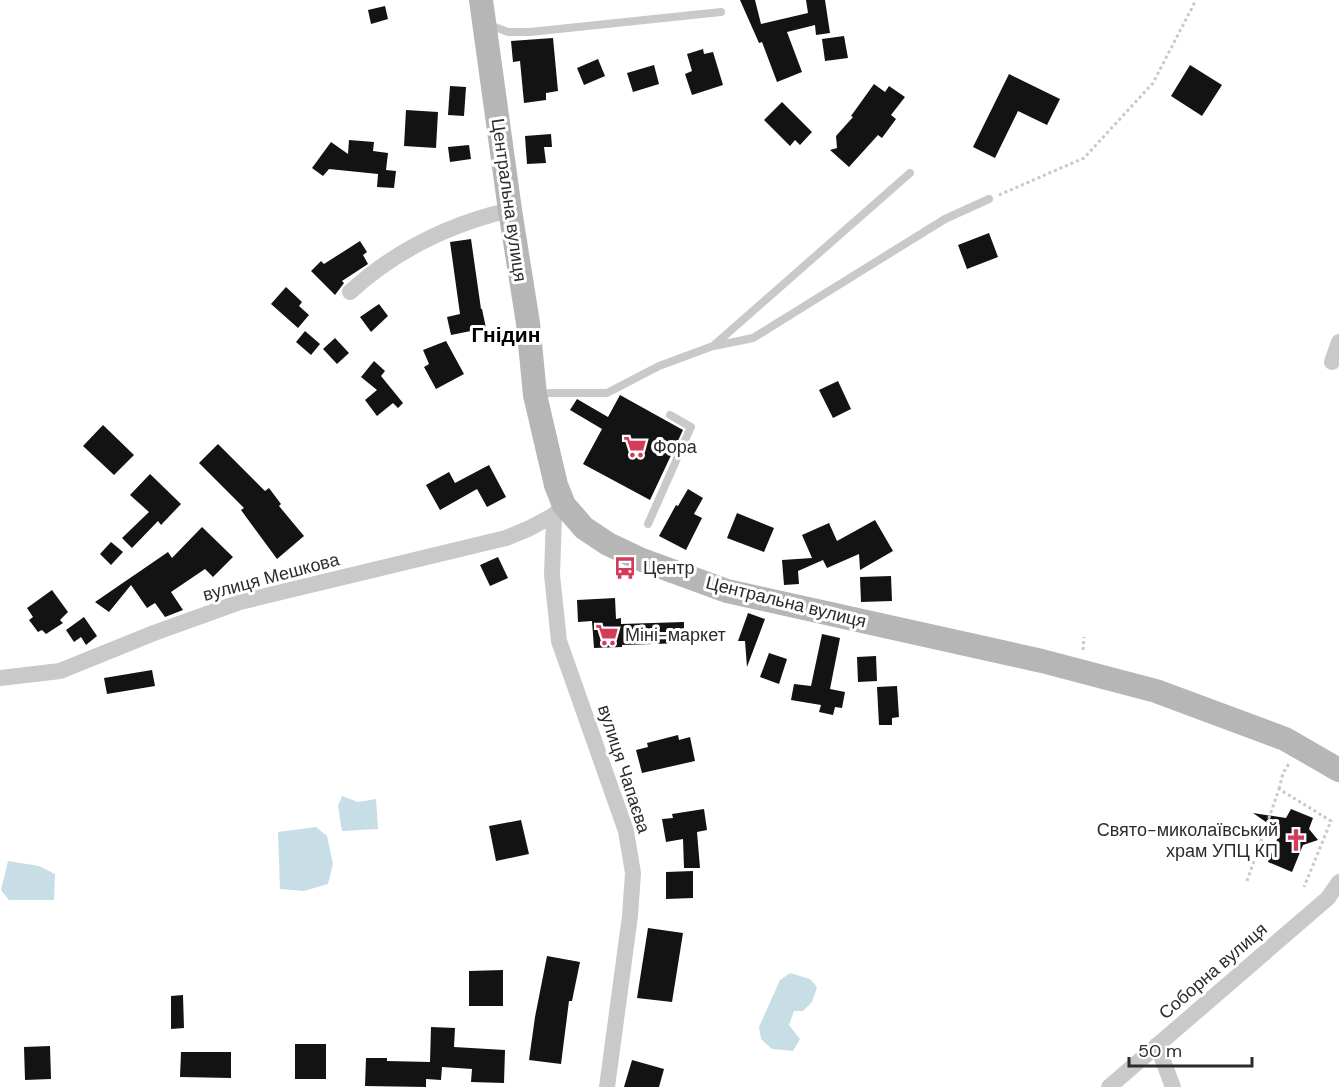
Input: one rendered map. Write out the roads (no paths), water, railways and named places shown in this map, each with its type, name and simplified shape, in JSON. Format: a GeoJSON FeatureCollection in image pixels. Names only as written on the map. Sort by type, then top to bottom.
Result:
{"type":"FeatureCollection","features":[{"type":"Feature","properties":{"kind":"street","name":"Центральна вулиця"},"geometry":{"type":"LineString","coordinates":[[482,11],[528,323],[535,395],[556,485],[559,510],[608,544],[642,560],[727,591],[1042,661],[1156,691],[1285,739],[1339,770]]}},
{"type":"Feature","properties":{"kind":"street"},"geometry":{"type":"LineString","coordinates":[[350,292],[394,256],[432,236],[483,217],[510,210]]}},
{"type":"Feature","properties":{"kind":"street"},"geometry":{"type":"LineString","coordinates":[[1332,362],[1339,342]]}},
{"type":"Feature","properties":{"kind":"street","name":"вулиця Мешкова"},"geometry":{"type":"LineString","coordinates":[[0,678],[60,671],[154,633],[240,602],[506,538],[530,528],[559,510]]}},
{"type":"Feature","properties":{"kind":"street","name":"вулиця Чапаєва"},"geometry":{"type":"LineString","coordinates":[[559,510],[552,575],[559,641],[603,759],[626,831],[633,873],[630,916],[607,1087]]}},
{"type":"Feature","properties":{"kind":"street","name":"Соборна вулиця"},"geometry":{"type":"LineString","coordinates":[[1109,1087],[1328,898],[1339,882]]}},
{"type":"Feature","properties":{"kind":"street"},"geometry":{"type":"LineString","coordinates":[[1157,1045],[1173,1087]]}},
{"type":"Feature","properties":{"kind":"lane"},"geometry":{"type":"LineString","coordinates":[[482,11],[508,32],[530,32],[721,12]]}},
{"type":"Feature","properties":{"kind":"lane"},"geometry":{"type":"LineString","coordinates":[[713,346],[910,173]]}},
{"type":"Feature","properties":{"kind":"lane"},"geometry":{"type":"LineString","coordinates":[[535,395],[607,393],[659,366],[713,346],[753,338],[945,219],[990,199]]}},
{"type":"Feature","properties":{"kind":"lane"},"geometry":{"type":"LineString","coordinates":[[648,524],[691,427],[670,415]]}},
{"type":"Feature","properties":{"kind":"water"},"geometry":{"type":"Polygon","coordinates":[[[342,796],[358,802],[376,799],[378,829],[342,831],[338,806],[342,796]]]}},
{"type":"Feature","properties":{"kind":"water"},"geometry":{"type":"Polygon","coordinates":[[[316,827],[327,836],[333,864],[328,884],[304,891],[280,889],[278,832],[316,827]]]}},
{"type":"Feature","properties":{"kind":"water"},"geometry":{"type":"Polygon","coordinates":[[[8,861],[39,866],[55,874],[54,900],[9,900],[1,890],[8,861]]]}},
{"type":"Feature","properties":{"kind":"water"},"geometry":{"type":"Polygon","coordinates":[[[790,973],[810,979],[817,987],[812,1002],[803,1011],[794,1011],[789,1025],[800,1039],[793,1051],[772,1049],[761,1039],[759,1027],[780,980],[790,973]]]}},
{"type":"Feature","properties":{"kind":"place","name":"Фора"},"geometry":{"type":"Point","coordinates":[635,447]}},
{"type":"Feature","properties":{"kind":"place","name":"Центр"},"geometry":{"type":"Point","coordinates":[625,568]}},
{"type":"Feature","properties":{"kind":"place","name":"Міні-маркет"},"geometry":{"type":"Point","coordinates":[607,635]}},
{"type":"Feature","properties":{"kind":"place","name":"Свято-миколаївський храм УПЦ КП"},"geometry":{"type":"Point","coordinates":[1296,840]}},
{"type":"Feature","properties":{"kind":"district","name":"Гнідин"},"geometry":{"type":"Point","coordinates":[506,335]}}]}
